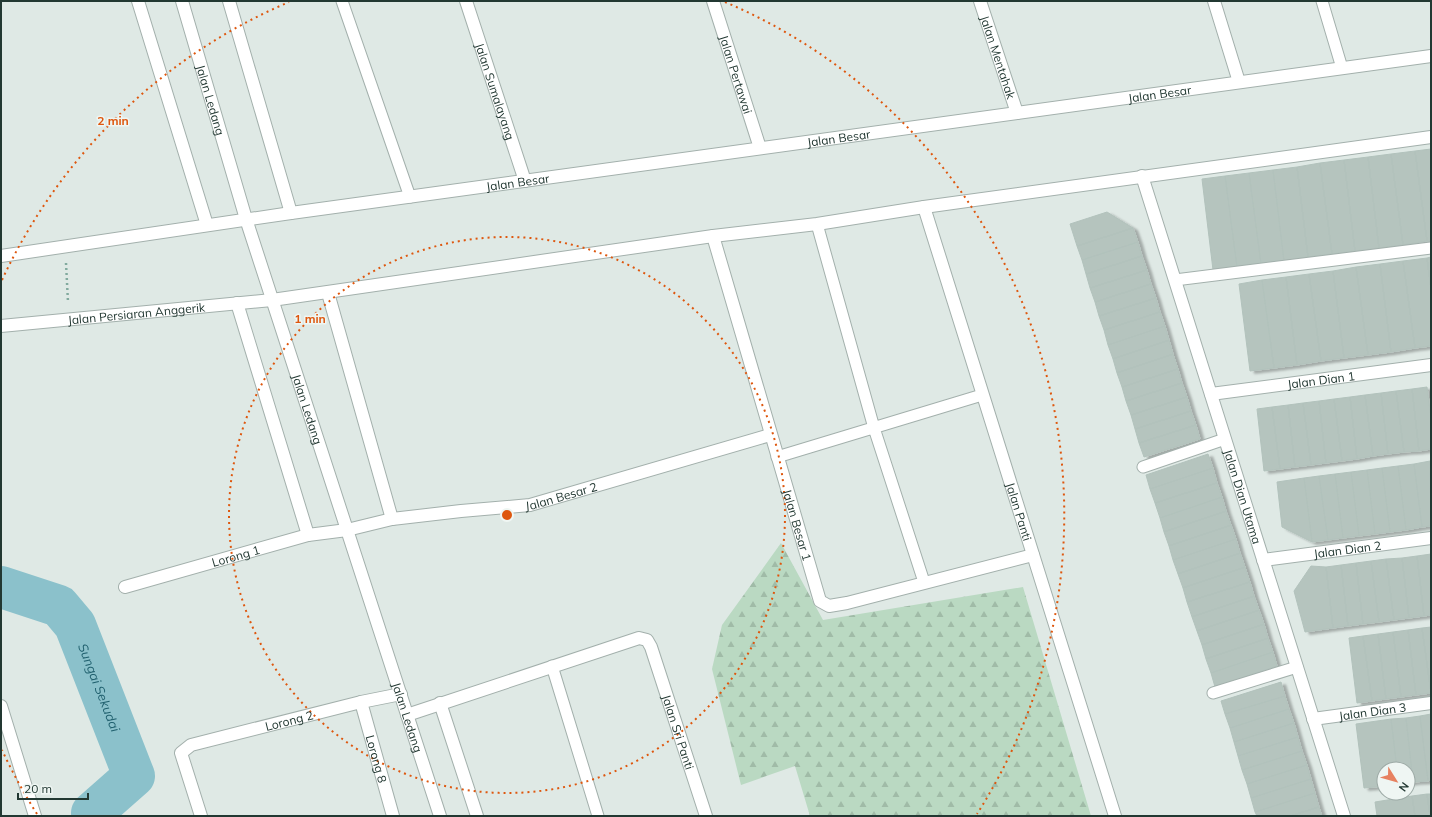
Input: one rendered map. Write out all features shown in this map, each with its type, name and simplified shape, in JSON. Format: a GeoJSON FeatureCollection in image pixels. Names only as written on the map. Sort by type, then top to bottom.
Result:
{"type":"FeatureCollection","features":[{"type":"Feature","properties":{"kind":"street"},"geometry":{"type":"LineString","coordinates":[[138,1],[207,225]]}},
{"type":"Feature","properties":{"kind":"street","name":"Jalan Ledang"},"geometry":{"type":"LineString","coordinates":[[182,1],[246,219],[440,816]]}},
{"type":"Feature","properties":{"kind":"street"},"geometry":{"type":"LineString","coordinates":[[229,1],[290,213]]}},
{"type":"Feature","properties":{"kind":"street","name":"Jalan Sumalayang"},"geometry":{"type":"LineString","coordinates":[[466,1],[525,181]]}},
{"type":"Feature","properties":{"kind":"street","name":"Jalan Pertawai"},"geometry":{"type":"LineString","coordinates":[[713,1],[760,148]]}},
{"type":"Feature","properties":{"kind":"street","name":"Jalan Mentahak"},"geometry":{"type":"LineString","coordinates":[[980,1],[1017,113]]}},
{"type":"Feature","properties":{"kind":"street"},"geometry":{"type":"LineString","coordinates":[[1214,1],[1239,82]]}},
{"type":"Feature","properties":{"kind":"street","name":"Jalan Besar"},"geometry":{"type":"LineString","coordinates":[[246,219],[1431,56]]}},
{"type":"Feature","properties":{"kind":"street"},"geometry":{"type":"LineString","coordinates":[[272,300],[713,236],[817,224],[1142,176],[1431,137]]}},
{"type":"Feature","properties":{"kind":"street","name":"Jalan Dian Utama"},"geometry":{"type":"LineString","coordinates":[[1142,176],[1344,816]]}},
{"type":"Feature","properties":{"kind":"street","name":"Jalan Panti"},"geometry":{"type":"LineString","coordinates":[[924,207],[1115,816]]}},
{"type":"Feature","properties":{"kind":"street"},"geometry":{"type":"LineString","coordinates":[[1,256],[246,219]]}},
{"type":"Feature","properties":{"kind":"street","name":"Jalan Besar 1"},"geometry":{"type":"LineString","coordinates":[[713,236],[820,602],[829,606],[847,603],[1033,555]]}},
{"type":"Feature","properties":{"kind":"street"},"geometry":{"type":"LineString","coordinates":[[328,293],[392,519]]}},
{"type":"Feature","properties":{"kind":"street","name":"Jalan Persiaran Anggerik"},"geometry":{"type":"LineString","coordinates":[[1,326],[69,321],[272,300]]}},
{"type":"Feature","properties":{"kind":"street"},"geometry":{"type":"LineString","coordinates":[[237,303],[308,535]]}},
{"type":"Feature","properties":{"kind":"street","name":"Jalan Dian 1"},"geometry":{"type":"LineString","coordinates":[[1211,394],[1431,365]]}},
{"type":"Feature","properties":{"kind":"street","name":"Jalan Besar 2"},"geometry":{"type":"LineString","coordinates":[[347,530],[392,519],[461,510],[530,505],[770,435]]}},
{"type":"Feature","properties":{"kind":"street","name":"Lorong 1"},"geometry":{"type":"LineString","coordinates":[[125,587],[308,535],[347,530]]}},
{"type":"Feature","properties":{"kind":"street","name":"Jalan Dian 2"},"geometry":{"type":"LineString","coordinates":[[1263,560],[1431,538]]}},
{"type":"Feature","properties":{"kind":"street","name":"Jalan Sri Panti"},"geometry":{"type":"LineString","coordinates":[[552,666],[639,638],[647,640],[651,647],[706,816]]}},
{"type":"Feature","properties":{"kind":"street"},"geometry":{"type":"LineString","coordinates":[[407,715],[552,666]]}},
{"type":"Feature","properties":{"kind":"street","name":"Lorong 2"},"geometry":{"type":"LineString","coordinates":[[201,816],[181,753],[191,745],[361,702],[401,694]]}},
{"type":"Feature","properties":{"kind":"street","name":"Lorong 8"},"geometry":{"type":"LineString","coordinates":[[361,702],[393,816]]}},
{"type":"Feature","properties":{"kind":"street","name":"Jalan Dian 3"},"geometry":{"type":"LineString","coordinates":[[1314,719],[1431,703]]}},
{"type":"Feature","properties":{"kind":"street"},"geometry":{"type":"LineString","coordinates":[[440,704],[477,816]]}},
{"type":"Feature","properties":{"kind":"street"},"geometry":{"type":"LineString","coordinates":[[1,706],[35,816]]}},
{"type":"Feature","properties":{"kind":"lane"},"geometry":{"type":"LineString","coordinates":[[342,1],[410,197]]}},
{"type":"Feature","properties":{"kind":"lane"},"geometry":{"type":"LineString","coordinates":[[1322,1],[1342,68]]}},
{"type":"Feature","properties":{"kind":"lane"},"geometry":{"type":"LineString","coordinates":[[817,224],[874,428],[924,582]]}},
{"type":"Feature","properties":{"kind":"lane"},"geometry":{"type":"LineString","coordinates":[[1175,280],[1431,248]]}},
{"type":"Feature","properties":{"kind":"lane"},"geometry":{"type":"LineString","coordinates":[[777,457],[982,395]]}},
{"type":"Feature","properties":{"kind":"lane"},"geometry":{"type":"LineString","coordinates":[[1143,466],[1225,439]]}},
{"type":"Feature","properties":{"kind":"lane"},"geometry":{"type":"LineString","coordinates":[[552,666],[598,816]]}},
{"type":"Feature","properties":{"kind":"lane"},"geometry":{"type":"LineString","coordinates":[[1213,693],[1297,667]]}},
{"type":"Feature","properties":{"kind":"path"},"geometry":{"type":"LineString","coordinates":[[65,246],[69,321]]}},
{"type":"Feature","properties":{"kind":"green space"},"geometry":{"type":"Polygon","coordinates":[[[781,543],[823,620],[1023,587],[1091,816],[810,816],[795,766],[741,785],[712,669],[722,625],[781,543]]]}},
{"type":"Feature","properties":{"kind":"building"},"geometry":{"type":"Polygon","coordinates":[[[1431,149],[1431,241],[1427,241],[1415,151],[1431,149]]]}},
{"type":"Feature","properties":{"kind":"building"},"geometry":{"type":"Polygon","coordinates":[[[1415,151],[1427,241],[1403,245],[1391,154],[1415,151]]]}},
{"type":"Feature","properties":{"kind":"building"},"geometry":{"type":"Polygon","coordinates":[[[1391,154],[1403,245],[1379,248],[1368,157],[1391,154]]]}},
{"type":"Feature","properties":{"kind":"building"},"geometry":{"type":"Polygon","coordinates":[[[1368,157],[1379,248],[1355,251],[1344,160],[1368,157]]]}},
{"type":"Feature","properties":{"kind":"building"},"geometry":{"type":"Polygon","coordinates":[[[1344,160],[1355,251],[1332,254],[1320,163],[1344,160]]]}},
{"type":"Feature","properties":{"kind":"building"},"geometry":{"type":"Polygon","coordinates":[[[1320,163],[1332,254],[1308,257],[1297,167],[1320,163]]]}},
{"type":"Feature","properties":{"kind":"building"},"geometry":{"type":"Polygon","coordinates":[[[1297,167],[1308,257],[1284,261],[1273,170],[1297,167]]]}},
{"type":"Feature","properties":{"kind":"building"},"geometry":{"type":"Polygon","coordinates":[[[1273,170],[1284,261],[1261,264],[1249,173],[1273,170]]]}},
{"type":"Feature","properties":{"kind":"building"},"geometry":{"type":"Polygon","coordinates":[[[1249,173],[1261,264],[1237,267],[1225,176],[1249,173]]]}},
{"type":"Feature","properties":{"kind":"building"},"geometry":{"type":"Polygon","coordinates":[[[1225,176],[1237,267],[1213,270],[1202,179],[1225,176]]]}},
{"type":"Feature","properties":{"kind":"building"},"geometry":{"type":"Polygon","coordinates":[[[1107,212],[1133,228],[1077,246],[1070,224],[1107,212]]]}},
{"type":"Feature","properties":{"kind":"building"},"geometry":{"type":"Polygon","coordinates":[[[1133,228],[1138,242],[1082,260],[1077,246],[1133,228]]]}},
{"type":"Feature","properties":{"kind":"building"},"geometry":{"type":"Polygon","coordinates":[[[1138,242],[1142,256],[1086,274],[1082,260],[1138,242]]]}},
{"type":"Feature","properties":{"kind":"building"},"geometry":{"type":"Polygon","coordinates":[[[1142,256],[1147,270],[1090,288],[1086,274],[1142,256]]]}},
{"type":"Feature","properties":{"kind":"building"},"geometry":{"type":"Polygon","coordinates":[[[1431,257],[1431,289],[1427,258],[1431,257]]]}},
{"type":"Feature","properties":{"kind":"building"},"geometry":{"type":"Polygon","coordinates":[[[1427,258],[1431,289],[1431,346],[1415,348],[1403,261],[1427,258]]]}},
{"type":"Feature","properties":{"kind":"building"},"geometry":{"type":"Polygon","coordinates":[[[1403,261],[1415,348],[1391,352],[1380,264],[1403,261]]]}},
{"type":"Feature","properties":{"kind":"building"},"geometry":{"type":"Polygon","coordinates":[[[1380,264],[1391,352],[1368,355],[1356,267],[1380,264]]]}},
{"type":"Feature","properties":{"kind":"building"},"geometry":{"type":"Polygon","coordinates":[[[1356,267],[1368,355],[1344,358],[1333,271],[1356,267]]]}},
{"type":"Feature","properties":{"kind":"building"},"geometry":{"type":"Polygon","coordinates":[[[1147,270],[1151,284],[1095,302],[1090,288],[1147,270]]]}},
{"type":"Feature","properties":{"kind":"building"},"geometry":{"type":"Polygon","coordinates":[[[1333,271],[1344,358],[1321,361],[1309,274],[1333,271]]]}},
{"type":"Feature","properties":{"kind":"building"},"geometry":{"type":"Polygon","coordinates":[[[1309,274],[1321,361],[1297,365],[1286,277],[1309,274]]]}},
{"type":"Feature","properties":{"kind":"building"},"geometry":{"type":"Polygon","coordinates":[[[1286,277],[1297,365],[1274,368],[1262,280],[1286,277]]]}},
{"type":"Feature","properties":{"kind":"building"},"geometry":{"type":"Polygon","coordinates":[[[1262,280],[1274,368],[1250,371],[1239,284],[1262,280]]]}},
{"type":"Feature","properties":{"kind":"building"},"geometry":{"type":"Polygon","coordinates":[[[1151,284],[1156,298],[1099,316],[1095,302],[1151,284]]]}},
{"type":"Feature","properties":{"kind":"building"},"geometry":{"type":"Polygon","coordinates":[[[1156,298],[1160,312],[1104,330],[1099,316],[1156,298]]]}},
{"type":"Feature","properties":{"kind":"building"},"geometry":{"type":"Polygon","coordinates":[[[1160,312],[1165,326],[1108,345],[1104,330],[1160,312]]]}},
{"type":"Feature","properties":{"kind":"building"},"geometry":{"type":"Polygon","coordinates":[[[1165,326],[1169,340],[1113,359],[1108,345],[1165,326]]]}},
{"type":"Feature","properties":{"kind":"building"},"geometry":{"type":"Polygon","coordinates":[[[1169,340],[1173,354],[1117,373],[1113,359],[1169,340]]]}},
{"type":"Feature","properties":{"kind":"building"},"geometry":{"type":"Polygon","coordinates":[[[1173,354],[1178,369],[1122,387],[1117,373],[1173,354]]]}},
{"type":"Feature","properties":{"kind":"building"},"geometry":{"type":"Polygon","coordinates":[[[1178,369],[1182,383],[1126,401],[1122,387],[1178,369]]]}},
{"type":"Feature","properties":{"kind":"building"},"geometry":{"type":"Polygon","coordinates":[[[1182,383],[1187,397],[1131,415],[1126,401],[1182,383]]]}},
{"type":"Feature","properties":{"kind":"building"},"geometry":{"type":"Polygon","coordinates":[[[1427,387],[1431,417],[1431,449],[1419,451],[1412,389],[1427,387]]]}},
{"type":"Feature","properties":{"kind":"building"},"geometry":{"type":"Polygon","coordinates":[[[1412,389],[1419,451],[1404,452],[1396,391],[1412,389]]]}},
{"type":"Feature","properties":{"kind":"building"},"geometry":{"type":"Polygon","coordinates":[[[1396,391],[1404,452],[1388,454],[1381,393],[1396,391]]]}},
{"type":"Feature","properties":{"kind":"building"},"geometry":{"type":"Polygon","coordinates":[[[1381,393],[1388,454],[1373,456],[1365,395],[1381,393]]]}},
{"type":"Feature","properties":{"kind":"building"},"geometry":{"type":"Polygon","coordinates":[[[1365,395],[1373,456],[1357,459],[1350,397],[1365,395]]]}},
{"type":"Feature","properties":{"kind":"building"},"geometry":{"type":"Polygon","coordinates":[[[1187,397],[1191,411],[1135,429],[1131,415],[1187,397]]]}},
{"type":"Feature","properties":{"kind":"building"},"geometry":{"type":"Polygon","coordinates":[[[1350,397],[1357,459],[1342,461],[1334,399],[1350,397]]]}},
{"type":"Feature","properties":{"kind":"building"},"geometry":{"type":"Polygon","coordinates":[[[1334,399],[1342,461],[1326,463],[1319,401],[1334,399]]]}},
{"type":"Feature","properties":{"kind":"building"},"geometry":{"type":"Polygon","coordinates":[[[1319,401],[1326,463],[1311,465],[1303,403],[1319,401]]]}},
{"type":"Feature","properties":{"kind":"building"},"geometry":{"type":"Polygon","coordinates":[[[1303,403],[1311,465],[1295,467],[1288,405],[1303,403]]]}},
{"type":"Feature","properties":{"kind":"building"},"geometry":{"type":"Polygon","coordinates":[[[1288,405],[1295,467],[1280,469],[1272,407],[1288,405]]]}},
{"type":"Feature","properties":{"kind":"building"},"geometry":{"type":"Polygon","coordinates":[[[1272,407],[1280,469],[1264,471],[1257,409],[1272,407]]]}},
{"type":"Feature","properties":{"kind":"building"},"geometry":{"type":"Polygon","coordinates":[[[1191,411],[1196,425],[1139,443],[1135,429],[1191,411]]]}},
{"type":"Feature","properties":{"kind":"building"},"geometry":{"type":"Polygon","coordinates":[[[1196,425],[1200,439],[1144,457],[1139,443],[1196,425]]]}},
{"type":"Feature","properties":{"kind":"building"},"geometry":{"type":"Polygon","coordinates":[[[1208,454],[1213,468],[1150,489],[1146,475],[1208,454]]]}},
{"type":"Feature","properties":{"kind":"building"},"geometry":{"type":"Polygon","coordinates":[[[1430,461],[1431,526],[1422,527],[1414,464],[1430,461]]]}},
{"type":"Feature","properties":{"kind":"building"},"geometry":{"type":"Polygon","coordinates":[[[1414,464],[1422,527],[1406,530],[1398,466],[1414,464]]]}},
{"type":"Feature","properties":{"kind":"building"},"geometry":{"type":"Polygon","coordinates":[[[1398,466],[1406,530],[1390,532],[1382,468],[1398,466]]]}},
{"type":"Feature","properties":{"kind":"building"},"geometry":{"type":"Polygon","coordinates":[[[1213,468],[1217,483],[1155,503],[1150,489],[1213,468]]]}},
{"type":"Feature","properties":{"kind":"building"},"geometry":{"type":"Polygon","coordinates":[[[1382,468],[1390,532],[1375,534],[1367,470],[1382,468]]]}},
{"type":"Feature","properties":{"kind":"building"},"geometry":{"type":"Polygon","coordinates":[[[1367,470],[1375,534],[1359,536],[1351,472],[1367,470]]]}},
{"type":"Feature","properties":{"kind":"building"},"geometry":{"type":"Polygon","coordinates":[[[1351,472],[1359,536],[1343,538],[1335,474],[1351,472]]]}},
{"type":"Feature","properties":{"kind":"building"},"geometry":{"type":"Polygon","coordinates":[[[1335,474],[1343,538],[1328,540],[1319,476],[1335,474]]]}},
{"type":"Feature","properties":{"kind":"building"},"geometry":{"type":"Polygon","coordinates":[[[1319,476],[1328,540],[1312,542],[1304,478],[1319,476]]]}},
{"type":"Feature","properties":{"kind":"building"},"geometry":{"type":"Polygon","coordinates":[[[1304,478],[1312,542],[1282,527],[1277,482],[1304,478]]]}},
{"type":"Feature","properties":{"kind":"building"},"geometry":{"type":"Polygon","coordinates":[[[1217,483],[1222,497],[1160,518],[1155,503],[1217,483]]]}},
{"type":"Feature","properties":{"kind":"building"},"geometry":{"type":"Polygon","coordinates":[[[1222,497],[1226,511],[1164,532],[1160,518],[1222,497]]]}},
{"type":"Feature","properties":{"kind":"building"},"geometry":{"type":"Polygon","coordinates":[[[1226,511],[1231,525],[1169,546],[1164,532],[1226,511]]]}},
{"type":"Feature","properties":{"kind":"building"},"geometry":{"type":"Polygon","coordinates":[[[1231,525],[1236,539],[1173,560],[1169,546],[1231,525]]]}},
{"type":"Feature","properties":{"kind":"building"},"geometry":{"type":"Polygon","coordinates":[[[1236,539],[1240,553],[1178,574],[1173,560],[1236,539]]]}},
{"type":"Feature","properties":{"kind":"building"},"geometry":{"type":"Polygon","coordinates":[[[1240,553],[1245,567],[1183,588],[1178,574],[1240,553]]]}},
{"type":"Feature","properties":{"kind":"building"},"geometry":{"type":"Polygon","coordinates":[[[1431,554],[1431,615],[1424,616],[1417,556],[1431,554]]]}},
{"type":"Feature","properties":{"kind":"building"},"geometry":{"type":"Polygon","coordinates":[[[1417,556],[1424,616],[1409,618],[1402,558],[1417,556]]]}},
{"type":"Feature","properties":{"kind":"building"},"geometry":{"type":"Polygon","coordinates":[[[1402,558],[1409,618],[1394,620],[1386,559],[1402,558]]]}},
{"type":"Feature","properties":{"kind":"building"},"geometry":{"type":"Polygon","coordinates":[[[1386,559],[1394,620],[1379,622],[1371,561],[1386,559]]]}},
{"type":"Feature","properties":{"kind":"building"},"geometry":{"type":"Polygon","coordinates":[[[1371,561],[1379,622],[1363,624],[1356,563],[1371,561]]]}},
{"type":"Feature","properties":{"kind":"building"},"geometry":{"type":"Polygon","coordinates":[[[1356,563],[1363,624],[1348,626],[1341,565],[1356,563]]]}},
{"type":"Feature","properties":{"kind":"building"},"geometry":{"type":"Polygon","coordinates":[[[1341,565],[1348,626],[1333,628],[1326,567],[1341,565]]]}},
{"type":"Feature","properties":{"kind":"building"},"geometry":{"type":"Polygon","coordinates":[[[1311,566],[1326,567],[1333,628],[1305,632],[1294,591],[1311,566]]]}},
{"type":"Feature","properties":{"kind":"building"},"geometry":{"type":"Polygon","coordinates":[[[1245,567],[1250,582],[1187,602],[1183,588],[1245,567]]]}},
{"type":"Feature","properties":{"kind":"building"},"geometry":{"type":"Polygon","coordinates":[[[1250,582],[1254,596],[1192,617],[1187,602],[1250,582]]]}},
{"type":"Feature","properties":{"kind":"building"},"geometry":{"type":"Polygon","coordinates":[[[1254,596],[1259,610],[1197,631],[1192,617],[1254,596]]]}},
{"type":"Feature","properties":{"kind":"building"},"geometry":{"type":"Polygon","coordinates":[[[1259,610],[1264,624],[1202,645],[1197,631],[1259,610]]]}},
{"type":"Feature","properties":{"kind":"building"},"geometry":{"type":"Polygon","coordinates":[[[1264,624],[1268,638],[1206,659],[1202,645],[1264,624]]]}},
{"type":"Feature","properties":{"kind":"building"},"geometry":{"type":"Polygon","coordinates":[[[1431,627],[1431,693],[1422,628],[1431,627]]]}},
{"type":"Feature","properties":{"kind":"building"},"geometry":{"type":"Polygon","coordinates":[[[1422,628],[1431,693],[1416,695],[1408,630],[1422,628]]]}},
{"type":"Feature","properties":{"kind":"building"},"geometry":{"type":"Polygon","coordinates":[[[1408,630],[1416,695],[1401,697],[1393,632],[1408,630]]]}},
{"type":"Feature","properties":{"kind":"building"},"geometry":{"type":"Polygon","coordinates":[[[1393,632],[1401,697],[1386,699],[1378,634],[1393,632]]]}},
{"type":"Feature","properties":{"kind":"building"},"geometry":{"type":"Polygon","coordinates":[[[1378,634],[1386,699],[1372,701],[1363,636],[1378,634]]]}},
{"type":"Feature","properties":{"kind":"building"},"geometry":{"type":"Polygon","coordinates":[[[1363,636],[1372,701],[1357,703],[1349,638],[1363,636]]]}},
{"type":"Feature","properties":{"kind":"building"},"geometry":{"type":"Polygon","coordinates":[[[1268,638],[1273,652],[1211,673],[1206,659],[1268,638]]]}},
{"type":"Feature","properties":{"kind":"building"},"geometry":{"type":"Polygon","coordinates":[[[1273,652],[1277,666],[1215,687],[1211,673],[1273,652]]]}},
{"type":"Feature","properties":{"kind":"building"},"geometry":{"type":"Polygon","coordinates":[[[1281,682],[1285,696],[1225,714],[1221,701],[1281,682]]]}},
{"type":"Feature","properties":{"kind":"building"},"geometry":{"type":"Polygon","coordinates":[[[1285,696],[1289,709],[1230,728],[1225,714],[1285,696]]]}},
{"type":"Feature","properties":{"kind":"building"},"geometry":{"type":"Polygon","coordinates":[[[1289,709],[1294,723],[1234,742],[1230,728],[1289,709]]]}},
{"type":"Feature","properties":{"kind":"building"},"geometry":{"type":"Polygon","coordinates":[[[1431,714],[1431,780],[1428,781],[1420,716],[1431,714]]]}},
{"type":"Feature","properties":{"kind":"building"},"geometry":{"type":"Polygon","coordinates":[[[1420,716],[1428,781],[1416,782],[1416,761],[1411,761],[1406,718],[1420,716]]]}},
{"type":"Feature","properties":{"kind":"building"},"geometry":{"type":"Polygon","coordinates":[[[1406,718],[1411,761],[1396,761],[1391,719],[1406,718]]]}},
{"type":"Feature","properties":{"kind":"building"},"geometry":{"type":"Polygon","coordinates":[[[1391,719],[1396,761],[1376,761],[1376,787],[1364,788],[1356,724],[1391,719]]]}},
{"type":"Feature","properties":{"kind":"building"},"geometry":{"type":"Polygon","coordinates":[[[1294,723],[1298,737],[1238,756],[1234,742],[1294,723]]]}},
{"type":"Feature","properties":{"kind":"building"},"geometry":{"type":"Polygon","coordinates":[[[1298,737],[1302,751],[1242,770],[1238,756],[1298,737]]]}},
{"type":"Feature","properties":{"kind":"building"},"geometry":{"type":"Polygon","coordinates":[[[1302,751],[1307,765],[1247,784],[1242,770],[1302,751]]]}},
{"type":"Feature","properties":{"kind":"building"},"geometry":{"type":"Polygon","coordinates":[[[1307,765],[1311,779],[1251,798],[1247,784],[1307,765]]]}},
{"type":"Feature","properties":{"kind":"building"},"geometry":{"type":"Polygon","coordinates":[[[1311,779],[1315,793],[1255,812],[1251,798],[1311,779]]]}},
{"type":"Feature","properties":{"kind":"building"},"geometry":{"type":"Polygon","coordinates":[[[1315,793],[1319,807],[1290,816],[1257,816],[1255,812],[1315,793]]]}},
{"type":"Feature","properties":{"kind":"building"},"geometry":{"type":"Polygon","coordinates":[[[1427,794],[1430,816],[1415,816],[1413,801],[1416,801],[1416,795],[1427,794]]]}},
{"type":"Feature","properties":{"kind":"building"},"geometry":{"type":"Polygon","coordinates":[[[1427,794],[1431,794],[1431,816],[1430,816],[1427,794]]]}},
{"type":"Feature","properties":{"kind":"building"},"geometry":{"type":"Polygon","coordinates":[[[1413,801],[1415,816],[1377,816],[1375,802],[1413,801]]]}},
{"type":"Feature","properties":{"kind":"building"},"geometry":{"type":"Polygon","coordinates":[[[1319,807],[1322,816],[1290,816],[1319,807]]]}},
{"type":"Feature","properties":{"kind":"waterway","name":"Sungai Sekudai"},"geometry":{"type":"LineString","coordinates":[[1,587],[59,606],[75,625],[134,776],[92,813],[93,816]]}}]}
